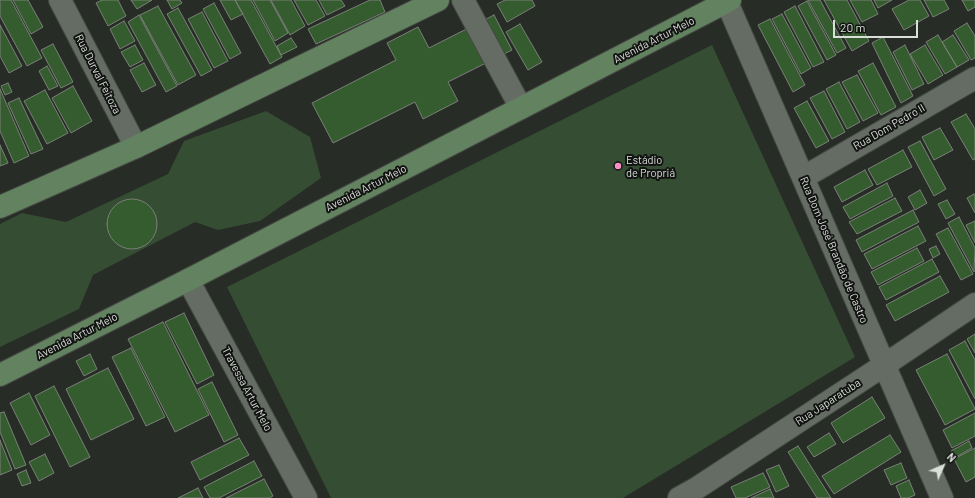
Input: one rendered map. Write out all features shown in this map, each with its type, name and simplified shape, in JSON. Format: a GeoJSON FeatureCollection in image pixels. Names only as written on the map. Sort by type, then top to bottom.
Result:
{"type":"FeatureCollection","features":[{"type":"Feature","properties":{"kind":"main road"},"geometry":{"type":"LineString","coordinates":[[0,207],[136,147],[438,0]]}},
{"type":"Feature","properties":{"kind":"main road","name":"Avenida Artur Melo"},"geometry":{"type":"LineString","coordinates":[[0,375],[188,280],[728,1]]}},
{"type":"Feature","properties":{"kind":"street","name":"Rua Durval Feitoza"},"geometry":{"type":"LineString","coordinates":[[60,0],[136,147]]}},
{"type":"Feature","properties":{"kind":"street"},"geometry":{"type":"LineString","coordinates":[[463,0],[521,108]]}},
{"type":"Feature","properties":{"kind":"street","name":"Rua Dom José Brandão de Castro"},"geometry":{"type":"LineString","coordinates":[[728,1],[883,366],[942,498]]}},
{"type":"Feature","properties":{"kind":"street","name":"Rua Dom Pedro II"},"geometry":{"type":"LineString","coordinates":[[804,177],[975,78]]}},
{"type":"Feature","properties":{"kind":"street","name":"Travessa Artur Melo"},"geometry":{"type":"LineString","coordinates":[[188,280],[306,498]]}},
{"type":"Feature","properties":{"kind":"street","name":"Rua Japaratuba"},"geometry":{"type":"LineString","coordinates":[[692,495],[975,304]]}},
{"type":"Feature","properties":{"kind":"green space","name":"Estádio de Propriá"},"geometry":{"type":"Polygon","coordinates":[[[712,45],[855,357],[623,498],[331,498],[227,287],[712,45]]]}},
{"type":"Feature","properties":{"kind":"green space"},"geometry":{"type":"Polygon","coordinates":[[[266,111],[310,137],[321,178],[260,221],[218,230],[195,222],[93,275],[79,309],[0,347],[0,224],[22,213],[66,222],[168,174],[184,141],[266,111]]]}},
{"type":"Feature","properties":{"kind":"building"},"geometry":{"type":"Polygon","coordinates":[[[0,0],[11,0],[42,58],[27,66],[0,16],[0,0]]]}},
{"type":"Feature","properties":{"kind":"building"},"geometry":{"type":"Polygon","coordinates":[[[13,0],[28,0],[43,27],[31,34],[13,0]]]}},
{"type":"Feature","properties":{"kind":"building"},"geometry":{"type":"Polygon","coordinates":[[[102,0],[118,0],[126,16],[108,26],[96,3],[102,0]]]}},
{"type":"Feature","properties":{"kind":"building"},"geometry":{"type":"Polygon","coordinates":[[[131,0],[152,0],[137,9],[131,0]]]}},
{"type":"Feature","properties":{"kind":"building"},"geometry":{"type":"Polygon","coordinates":[[[167,0],[180,0],[182,3],[172,9],[167,0]]]}},
{"type":"Feature","properties":{"kind":"building"},"geometry":{"type":"Polygon","coordinates":[[[220,0],[235,0],[243,14],[231,20],[220,0]]]}},
{"type":"Feature","properties":{"kind":"building"},"geometry":{"type":"Polygon","coordinates":[[[235,0],[251,0],[282,57],[270,64],[235,0]]]}},
{"type":"Feature","properties":{"kind":"building"},"geometry":{"type":"Polygon","coordinates":[[[253,0],[270,0],[288,33],[275,41],[253,0]]]}},
{"type":"Feature","properties":{"kind":"building"},"geometry":{"type":"Polygon","coordinates":[[[271,0],[291,0],[305,26],[290,35],[271,0]]]}},
{"type":"Feature","properties":{"kind":"building"},"geometry":{"type":"Polygon","coordinates":[[[294,0],[316,0],[325,16],[308,25],[294,0]]]}},
{"type":"Feature","properties":{"kind":"building"},"geometry":{"type":"Polygon","coordinates":[[[319,0],[341,0],[345,6],[327,15],[319,0]]]}},
{"type":"Feature","properties":{"kind":"building"},"geometry":{"type":"Polygon","coordinates":[[[370,0],[380,0],[385,12],[316,44],[308,29],[370,0]]]}},
{"type":"Feature","properties":{"kind":"building"},"geometry":{"type":"Polygon","coordinates":[[[505,0],[532,0],[535,6],[507,22],[497,4],[505,0]]]}},
{"type":"Feature","properties":{"kind":"building"},"geometry":{"type":"Polygon","coordinates":[[[808,0],[820,0],[846,48],[837,53],[808,0]]]}},
{"type":"Feature","properties":{"kind":"building"},"geometry":{"type":"Polygon","coordinates":[[[824,0],[847,0],[869,41],[852,51],[824,0]]]}},
{"type":"Feature","properties":{"kind":"building"},"geometry":{"type":"Polygon","coordinates":[[[850,0],[871,0],[878,14],[862,22],[850,0]]]}},
{"type":"Feature","properties":{"kind":"building"},"geometry":{"type":"Polygon","coordinates":[[[874,0],[892,0],[878,8],[874,0]]]}},
{"type":"Feature","properties":{"kind":"building"},"geometry":{"type":"Polygon","coordinates":[[[909,0],[920,0],[929,16],[904,30],[892,9],[909,0]]]}},
{"type":"Feature","properties":{"kind":"building"},"geometry":{"type":"Polygon","coordinates":[[[924,0],[944,0],[949,9],[933,17],[924,0]]]}},
{"type":"Feature","properties":{"kind":"building"},"geometry":{"type":"Polygon","coordinates":[[[962,0],[975,0],[975,7],[968,11],[962,0]]]}},
{"type":"Feature","properties":{"kind":"building"},"geometry":{"type":"Polygon","coordinates":[[[807,1],[836,55],[827,60],[798,6],[807,1]]]}},
{"type":"Feature","properties":{"kind":"building"},"geometry":{"type":"Polygon","coordinates":[[[214,3],[241,53],[230,59],[203,9],[214,3]]]}},
{"type":"Feature","properties":{"kind":"building"},"geometry":{"type":"Polygon","coordinates":[[[158,6],[196,75],[178,85],[140,15],[158,6]]]}},
{"type":"Feature","properties":{"kind":"building"},"geometry":{"type":"Polygon","coordinates":[[[795,6],[824,62],[813,67],[784,12],[795,6]]]}},
{"type":"Feature","properties":{"kind":"building"},"geometry":{"type":"Polygon","coordinates":[[[178,8],[212,70],[201,76],[167,14],[178,8]]]}},
{"type":"Feature","properties":{"kind":"building"},"geometry":{"type":"Polygon","coordinates":[[[202,12],[228,61],[214,68],[188,19],[202,12]]]}},
{"type":"Feature","properties":{"kind":"building"},"geometry":{"type":"Polygon","coordinates":[[[782,14],[811,68],[801,74],[772,19],[782,14]]]}},
{"type":"Feature","properties":{"kind":"building"},"geometry":{"type":"Polygon","coordinates":[[[139,15],[177,86],[166,92],[128,22],[139,15]]]}},
{"type":"Feature","properties":{"kind":"building"},"geometry":{"type":"Polygon","coordinates":[[[494,15],[512,50],[448,82],[458,101],[423,119],[415,102],[333,143],[312,103],[396,60],[387,43],[418,27],[429,48],[494,15]]]}},
{"type":"Feature","properties":{"kind":"building"},"geometry":{"type":"Polygon","coordinates":[[[770,19],[805,85],[793,92],[758,25],[770,19]]]}},
{"type":"Feature","properties":{"kind":"building"},"geometry":{"type":"Polygon","coordinates":[[[124,21],[135,41],[120,49],[110,29],[124,21]]]}},
{"type":"Feature","properties":{"kind":"building"},"geometry":{"type":"Polygon","coordinates":[[[967,23],[975,36],[975,58],[971,60],[954,31],[967,23]]]}},
{"type":"Feature","properties":{"kind":"building"},"geometry":{"type":"Polygon","coordinates":[[[520,24],[542,62],[528,70],[506,32],[520,24]]]}},
{"type":"Feature","properties":{"kind":"building"},"geometry":{"type":"Polygon","coordinates":[[[0,25],[22,66],[9,73],[0,56],[0,25]]]}},
{"type":"Feature","properties":{"kind":"building"},"geometry":{"type":"Polygon","coordinates":[[[938,35],[957,67],[945,74],[926,42],[938,35]]]}},
{"type":"Feature","properties":{"kind":"building"},"geometry":{"type":"Polygon","coordinates":[[[953,35],[969,60],[957,67],[942,42],[953,35]]]}},
{"type":"Feature","properties":{"kind":"building"},"geometry":{"type":"Polygon","coordinates":[[[883,37],[913,96],[901,103],[872,43],[883,37]]]}},
{"type":"Feature","properties":{"kind":"building"},"geometry":{"type":"Polygon","coordinates":[[[291,38],[297,47],[281,55],[277,46],[291,38]]]}},
{"type":"Feature","properties":{"kind":"building"},"geometry":{"type":"Polygon","coordinates":[[[53,44],[73,82],[61,88],[41,50],[53,44]]]}},
{"type":"Feature","properties":{"kind":"building"},"geometry":{"type":"Polygon","coordinates":[[[135,45],[143,60],[130,67],[121,52],[135,45]]]}},
{"type":"Feature","properties":{"kind":"building"},"geometry":{"type":"Polygon","coordinates":[[[905,45],[924,84],[912,90],[893,52],[905,45]]]}},
{"type":"Feature","properties":{"kind":"building"},"geometry":{"type":"Polygon","coordinates":[[[925,45],[943,75],[928,84],[910,54],[925,45]]]}},
{"type":"Feature","properties":{"kind":"building"},"geometry":{"type":"Polygon","coordinates":[[[144,63],[156,85],[142,92],[130,70],[144,63]]]}},
{"type":"Feature","properties":{"kind":"building"},"geometry":{"type":"Polygon","coordinates":[[[873,63],[896,107],[881,115],[858,71],[873,63]]]}},
{"type":"Feature","properties":{"kind":"building"},"geometry":{"type":"Polygon","coordinates":[[[47,66],[58,86],[49,90],[39,71],[47,66]]]}},
{"type":"Feature","properties":{"kind":"building"},"geometry":{"type":"Polygon","coordinates":[[[857,75],[878,113],[863,121],[842,82],[857,75]]]}},
{"type":"Feature","properties":{"kind":"building"},"geometry":{"type":"Polygon","coordinates":[[[839,82],[860,122],[847,129],[826,89],[839,82]]]}},
{"type":"Feature","properties":{"kind":"building"},"geometry":{"type":"Polygon","coordinates":[[[8,83],[12,92],[5,95],[1,86],[8,83]]]}},
{"type":"Feature","properties":{"kind":"building"},"geometry":{"type":"Polygon","coordinates":[[[73,86],[92,121],[71,133],[52,98],[73,86]]]}},
{"type":"Feature","properties":{"kind":"building"},"geometry":{"type":"Polygon","coordinates":[[[0,89],[29,156],[14,163],[0,131],[0,89]]]}},
{"type":"Feature","properties":{"kind":"building"},"geometry":{"type":"Polygon","coordinates":[[[45,90],[68,133],[47,144],[24,101],[45,90]]]}},
{"type":"Feature","properties":{"kind":"building"},"geometry":{"type":"Polygon","coordinates":[[[824,91],[845,132],[832,139],[810,98],[824,91]]]}},
{"type":"Feature","properties":{"kind":"building"},"geometry":{"type":"Polygon","coordinates":[[[19,98],[43,149],[31,154],[8,103],[19,98]]]}},
{"type":"Feature","properties":{"kind":"building"},"geometry":{"type":"Polygon","coordinates":[[[807,101],[829,141],[816,148],[794,108],[807,101]]]}},
{"type":"Feature","properties":{"kind":"building"},"geometry":{"type":"Polygon","coordinates":[[[966,114],[975,129],[975,159],[973,160],[951,122],[966,114]]]}},
{"type":"Feature","properties":{"kind":"building"},"geometry":{"type":"Polygon","coordinates":[[[940,128],[953,150],[934,160],[922,137],[940,128]]]}},
{"type":"Feature","properties":{"kind":"building"},"geometry":{"type":"Polygon","coordinates":[[[920,141],[946,189],[934,196],[908,147],[920,141]]]}},
{"type":"Feature","properties":{"kind":"building"},"geometry":{"type":"Polygon","coordinates":[[[0,145],[8,163],[0,166],[0,145]]]}},
{"type":"Feature","properties":{"kind":"building"},"geometry":{"type":"Polygon","coordinates":[[[903,150],[912,167],[877,185],[868,169],[903,150]]]}},
{"type":"Feature","properties":{"kind":"building"},"geometry":{"type":"Polygon","coordinates":[[[865,170],[873,185],[842,202],[834,187],[865,170]]]}},
{"type":"Feature","properties":{"kind":"building"},"geometry":{"type":"Polygon","coordinates":[[[887,183],[893,196],[850,219],[843,207],[887,183]]]}},
{"type":"Feature","properties":{"kind":"building"},"geometry":{"type":"Polygon","coordinates":[[[920,190],[927,203],[915,210],[908,197],[920,190]]]}},
{"type":"Feature","properties":{"kind":"building"},"geometry":{"type":"Polygon","coordinates":[[[974,194],[975,196],[975,213],[967,198],[974,194]]]}},
{"type":"Feature","properties":{"kind":"building"},"geometry":{"type":"Polygon","coordinates":[[[895,198],[902,211],[857,234],[849,222],[895,198]]]}},
{"type":"Feature","properties":{"kind":"building"},"geometry":{"type":"Polygon","coordinates":[[[132,199],[141,201],[152,210],[157,224],[155,233],[146,244],[132,249],[123,247],[112,238],[107,224],[109,215],[118,204],[132,199]]]}},
{"type":"Feature","properties":{"kind":"building"},"geometry":{"type":"Polygon","coordinates":[[[947,200],[955,214],[946,219],[938,204],[947,200]]]}},
{"type":"Feature","properties":{"kind":"building"},"geometry":{"type":"Polygon","coordinates":[[[913,210],[919,222],[862,252],[856,240],[913,210]]]}},
{"type":"Feature","properties":{"kind":"building"},"geometry":{"type":"Polygon","coordinates":[[[959,217],[975,248],[974,272],[948,223],[959,217]]]}},
{"type":"Feature","properties":{"kind":"building"},"geometry":{"type":"Polygon","coordinates":[[[975,221],[975,243],[966,225],[975,221]]]}},
{"type":"Feature","properties":{"kind":"building"},"geometry":{"type":"Polygon","coordinates":[[[918,226],[926,241],[872,269],[864,254],[918,226]]]}},
{"type":"Feature","properties":{"kind":"building"},"geometry":{"type":"Polygon","coordinates":[[[948,228],[973,274],[961,280],[936,234],[948,228]]]}},
{"type":"Feature","properties":{"kind":"building"},"geometry":{"type":"Polygon","coordinates":[[[936,246],[940,254],[933,258],[929,249],[936,246]]]}},
{"type":"Feature","properties":{"kind":"building"},"geometry":{"type":"Polygon","coordinates":[[[917,248],[924,261],[878,285],[871,272],[917,248]]]}},
{"type":"Feature","properties":{"kind":"building"},"geometry":{"type":"Polygon","coordinates":[[[932,259],[939,272],[886,300],[879,287],[932,259]]]}},
{"type":"Feature","properties":{"kind":"building"},"geometry":{"type":"Polygon","coordinates":[[[940,276],[949,292],[895,321],[886,305],[940,276]]]}},
{"type":"Feature","properties":{"kind":"building"},"geometry":{"type":"Polygon","coordinates":[[[184,313],[214,375],[197,384],[165,322],[184,313]]]}},
{"type":"Feature","properties":{"kind":"building"},"geometry":{"type":"Polygon","coordinates":[[[163,322],[209,415],[175,432],[128,339],[163,322]]]}},
{"type":"Feature","properties":{"kind":"building"},"geometry":{"type":"Polygon","coordinates":[[[975,334],[975,353],[967,339],[975,334]]]}},
{"type":"Feature","properties":{"kind":"building"},"geometry":{"type":"Polygon","coordinates":[[[965,341],[975,360],[975,399],[949,350],[965,341]]]}},
{"type":"Feature","properties":{"kind":"building"},"geometry":{"type":"Polygon","coordinates":[[[131,348],[165,417],[146,426],[112,357],[131,348]]]}},
{"type":"Feature","properties":{"kind":"building"},"geometry":{"type":"Polygon","coordinates":[[[90,354],[97,369],[84,376],[76,361],[90,354]]]}},
{"type":"Feature","properties":{"kind":"building"},"geometry":{"type":"Polygon","coordinates":[[[947,354],[975,409],[945,425],[916,370],[947,354]]]}},
{"type":"Feature","properties":{"kind":"building"},"geometry":{"type":"Polygon","coordinates":[[[108,368],[134,419],[91,440],[66,389],[108,368]]]}},
{"type":"Feature","properties":{"kind":"building"},"geometry":{"type":"Polygon","coordinates":[[[212,382],[238,435],[224,442],[198,389],[212,382]]]}},
{"type":"Feature","properties":{"kind":"building"},"geometry":{"type":"Polygon","coordinates":[[[54,386],[90,457],[70,467],[35,396],[54,386]]]}},
{"type":"Feature","properties":{"kind":"building"},"geometry":{"type":"Polygon","coordinates":[[[29,393],[50,435],[31,445],[10,403],[29,393]]]}},
{"type":"Feature","properties":{"kind":"building"},"geometry":{"type":"Polygon","coordinates":[[[872,397],[885,418],[843,443],[831,423],[872,397]]]}},
{"type":"Feature","properties":{"kind":"building"},"geometry":{"type":"Polygon","coordinates":[[[4,412],[26,465],[15,469],[0,432],[0,413],[4,412]]]}},
{"type":"Feature","properties":{"kind":"building"},"geometry":{"type":"Polygon","coordinates":[[[975,413],[975,436],[952,448],[943,430],[975,413]]]}},
{"type":"Feature","properties":{"kind":"building"},"geometry":{"type":"Polygon","coordinates":[[[829,433],[836,444],[814,457],[807,447],[829,433]]]}},
{"type":"Feature","properties":{"kind":"building"},"geometry":{"type":"Polygon","coordinates":[[[890,435],[901,452],[834,494],[822,476],[890,435]]]}},
{"type":"Feature","properties":{"kind":"building"},"geometry":{"type":"Polygon","coordinates":[[[239,438],[249,455],[200,480],[191,462],[239,438]]]}},
{"type":"Feature","properties":{"kind":"building"},"geometry":{"type":"Polygon","coordinates":[[[0,440],[12,470],[0,475],[0,440]]]}},
{"type":"Feature","properties":{"kind":"building"},"geometry":{"type":"Polygon","coordinates":[[[969,441],[972,448],[954,458],[951,451],[969,441]]]}},
{"type":"Feature","properties":{"kind":"building"},"geometry":{"type":"Polygon","coordinates":[[[798,446],[831,498],[817,498],[788,452],[798,446]]]}},
{"type":"Feature","properties":{"kind":"building"},"geometry":{"type":"Polygon","coordinates":[[[975,448],[975,477],[966,482],[954,459],[975,448]]]}},
{"type":"Feature","properties":{"kind":"building"},"geometry":{"type":"Polygon","coordinates":[[[45,454],[54,473],[39,481],[29,462],[45,454]]]}},
{"type":"Feature","properties":{"kind":"building"},"geometry":{"type":"Polygon","coordinates":[[[254,461],[262,476],[219,498],[210,498],[204,487],[254,461]]]}},
{"type":"Feature","properties":{"kind":"building"},"geometry":{"type":"Polygon","coordinates":[[[901,463],[907,478],[891,485],[884,470],[901,463]]]}},
{"type":"Feature","properties":{"kind":"building"},"geometry":{"type":"Polygon","coordinates":[[[779,465],[789,486],[776,492],[766,470],[779,465]]]}},
{"type":"Feature","properties":{"kind":"building"},"geometry":{"type":"Polygon","coordinates":[[[26,470],[31,483],[22,486],[17,474],[26,470]]]}},
{"type":"Feature","properties":{"kind":"building"},"geometry":{"type":"Polygon","coordinates":[[[763,473],[770,487],[745,498],[736,498],[731,487],[763,473]]]}},
{"type":"Feature","properties":{"kind":"building"},"geometry":{"type":"Polygon","coordinates":[[[264,479],[273,496],[269,498],[226,498],[264,479]]]}},
{"type":"Feature","properties":{"kind":"building"},"geometry":{"type":"Polygon","coordinates":[[[909,480],[915,495],[908,498],[901,498],[896,486],[909,480]]]}},
{"type":"Feature","properties":{"kind":"building"},"geometry":{"type":"Polygon","coordinates":[[[198,488],[203,498],[178,498],[198,488]]]}},
{"type":"Feature","properties":{"kind":"building"},"geometry":{"type":"Polygon","coordinates":[[[770,489],[774,498],[751,498],[770,489]]]}},
{"type":"Feature","properties":{"kind":"place","name":"Estádio de Propriá"},"geometry":{"type":"Point","coordinates":[618,166]}}]}
